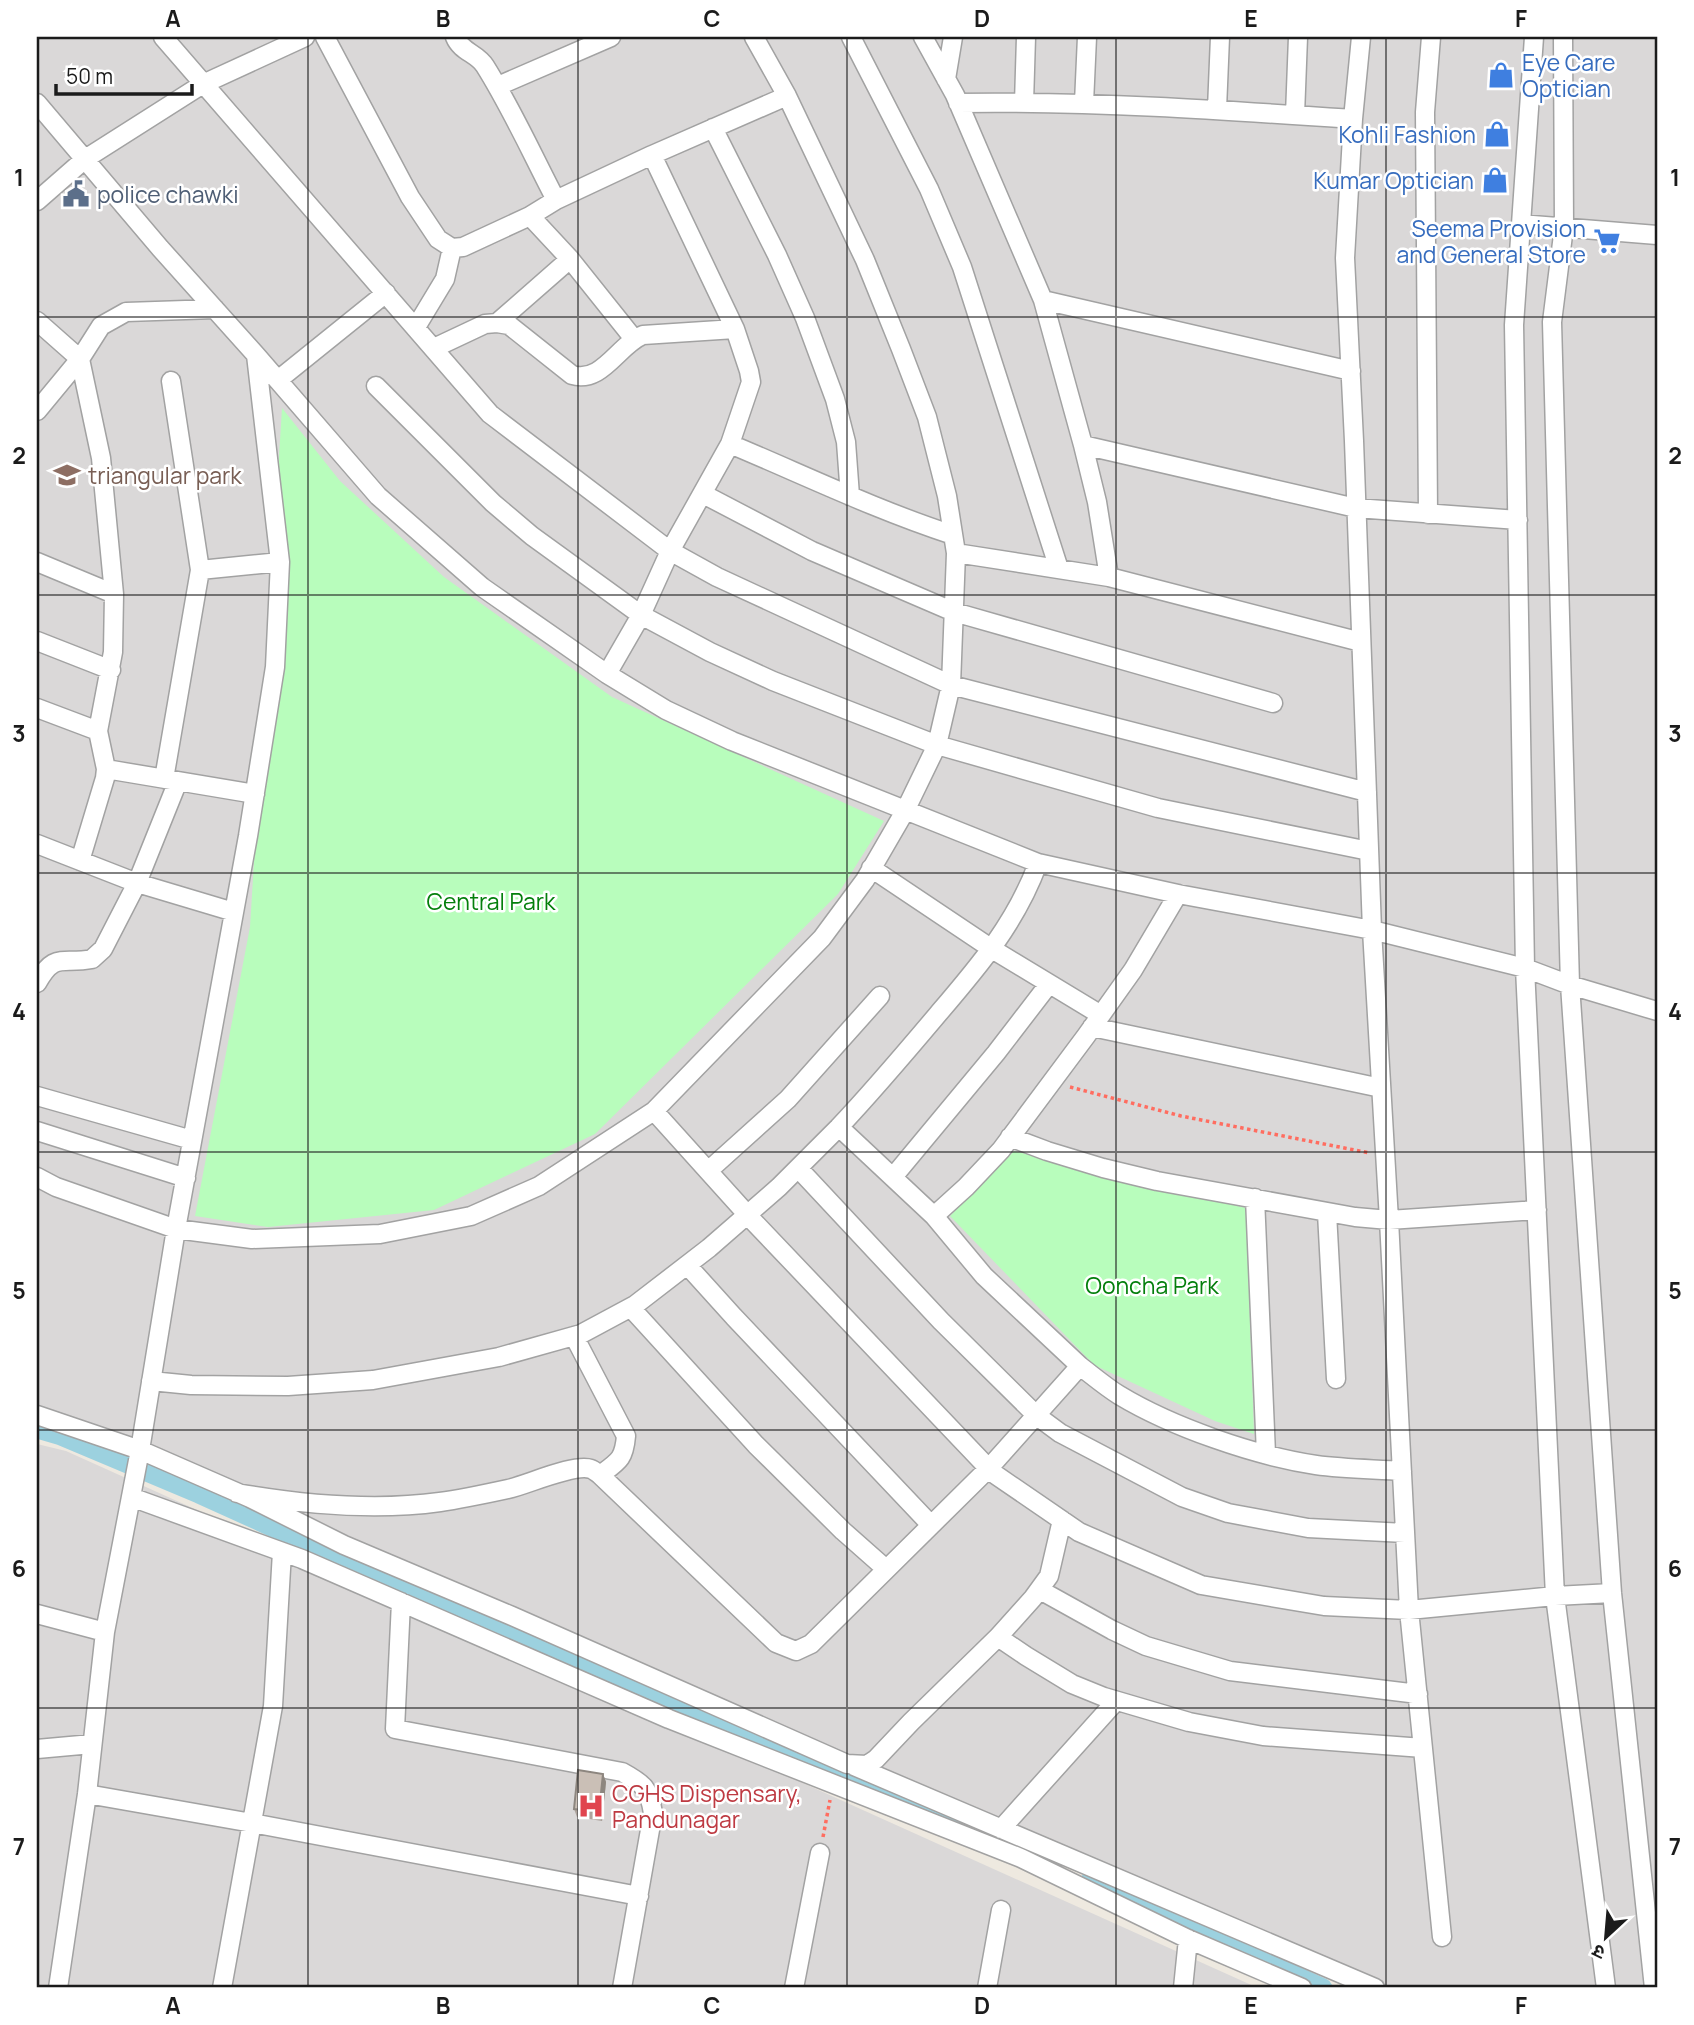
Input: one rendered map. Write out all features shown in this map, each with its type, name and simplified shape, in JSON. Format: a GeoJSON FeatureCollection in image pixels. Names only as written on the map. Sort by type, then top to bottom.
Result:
{"type":"FeatureCollection","features":[{"type":"Feature","properties":{"kind":"street"},"geometry":{"type":"LineString","coordinates":[[163,37],[490,414],[670,551],[717,577],[951,685],[1367,792]]}},
{"type":"Feature","properties":{"kind":"street"},"geometry":{"type":"LineString","coordinates":[[37,201],[85,159],[203,84],[305,37]]}},
{"type":"Feature","properties":{"kind":"street"},"geometry":{"type":"LineString","coordinates":[[325,37],[410,197],[438,239],[452,248],[463,247],[652,155],[787,96]]}},
{"type":"Feature","properties":{"kind":"street"},"geometry":{"type":"LineString","coordinates":[[456,37],[466,51],[483,62],[498,86],[556,200]]}},
{"type":"Feature","properties":{"kind":"street"},"geometry":{"type":"LineString","coordinates":[[498,86],[611,37]]}},
{"type":"Feature","properties":{"kind":"street"},"geometry":{"type":"LineString","coordinates":[[37,1177],[56,1187],[176,1229],[252,1239],[380,1234],[471,1216],[539,1186],[654,1111],[822,937],[871,868],[905,811],[937,746],[951,685],[956,553],[947,496],[927,417],[864,260],[787,96],[754,37]]}},
{"type":"Feature","properties":{"kind":"street"},"geometry":{"type":"LineString","coordinates":[[851,37],[929,189],[962,267],[1059,569]]}},
{"type":"Feature","properties":{"kind":"street"},"geometry":{"type":"LineString","coordinates":[[923,37],[958,103],[1043,300],[1097,502],[1109,577]]}},
{"type":"Feature","properties":{"kind":"street"},"geometry":{"type":"LineString","coordinates":[[946,79],[953,37]]}},
{"type":"Feature","properties":{"kind":"street"},"geometry":{"type":"LineString","coordinates":[[1024,103],[1026,37]]}},
{"type":"Feature","properties":{"kind":"street"},"geometry":{"type":"LineString","coordinates":[[1084,103],[1087,37]]}},
{"type":"Feature","properties":{"kind":"street"},"geometry":{"type":"LineString","coordinates":[[1217,109],[1220,37]]}},
{"type":"Feature","properties":{"kind":"street"},"geometry":{"type":"LineString","coordinates":[[1295,115],[1297,37]]}},
{"type":"Feature","properties":{"kind":"street"},"geometry":{"type":"LineString","coordinates":[[1361,37],[1353,118],[1345,258],[1372,930],[1409,1610],[1442,1937]]}},
{"type":"Feature","properties":{"kind":"street"},"geometry":{"type":"LineString","coordinates":[[1428,514],[1425,112],[1431,37]]}},
{"type":"Feature","properties":{"kind":"street"},"geometry":{"type":"LineString","coordinates":[[1534,37],[1514,326],[1525,968],[1555,1596],[1606,1988]]}},
{"type":"Feature","properties":{"kind":"street"},"geometry":{"type":"LineString","coordinates":[[1563,37],[1564,227],[1552,322],[1570,985],[1612,1594],[1654,1988]]}},
{"type":"Feature","properties":{"kind":"street"},"geometry":{"type":"LineString","coordinates":[[37,103],[378,496],[482,587],[607,674],[666,710],[732,741],[1038,863],[1178,894],[1372,930],[1525,968],[1570,985],[1657,1011]]}},
{"type":"Feature","properties":{"kind":"street"},"geometry":{"type":"LineString","coordinates":[[958,103],[1084,103],[1353,118]]}},
{"type":"Feature","properties":{"kind":"street"},"geometry":{"type":"LineString","coordinates":[[713,128],[778,254],[805,318],[835,399],[846,442],[850,496]]}},
{"type":"Feature","properties":{"kind":"street"},"geometry":{"type":"LineString","coordinates":[[607,674],[641,615],[670,551],[730,444],[751,382],[735,329],[652,155]]}},
{"type":"Feature","properties":{"kind":"street"},"geometry":{"type":"LineString","coordinates":[[530,216],[570,259],[634,339]]}},
{"type":"Feature","properties":{"kind":"street"},"geometry":{"type":"LineString","coordinates":[[1521,224],[1657,235]]}},
{"type":"Feature","properties":{"kind":"street"},"geometry":{"type":"LineString","coordinates":[[416,327],[445,279],[452,248]]}},
{"type":"Feature","properties":{"kind":"street"},"geometry":{"type":"LineString","coordinates":[[497,323],[570,259]]}},
{"type":"Feature","properties":{"kind":"street"},"geometry":{"type":"LineString","coordinates":[[278,380],[386,293]]}},
{"type":"Feature","properties":{"kind":"street"},"geometry":{"type":"LineString","coordinates":[[1043,300],[1351,371]]}},
{"type":"Feature","properties":{"kind":"street"},"geometry":{"type":"LineString","coordinates":[[37,411],[80,359],[101,326],[126,312],[215,309]]}},
{"type":"Feature","properties":{"kind":"street"},"geometry":{"type":"LineString","coordinates":[[37,321],[80,359],[101,458],[114,594],[111,670],[98,731],[106,769],[105,778],[80,861]]}},
{"type":"Feature","properties":{"kind":"street"},"geometry":{"type":"LineString","coordinates":[[434,348],[485,324],[509,325],[572,376],[579,377],[594,375],[634,339],[643,335],[735,329]]}},
{"type":"Feature","properties":{"kind":"street"},"geometry":{"type":"LineString","coordinates":[[58,1988],[87,1794],[105,1632],[139,1453],[275,667],[280,562],[256,355]]}},
{"type":"Feature","properties":{"kind":"street"},"geometry":{"type":"LineString","coordinates":[[37,983],[51,963],[92,959],[103,949],[137,883],[171,780],[200,570],[172,382]]}},
{"type":"Feature","properties":{"kind":"street"},"geometry":{"type":"LineString","coordinates":[[376,387],[493,503],[533,536],[641,615],[710,652],[773,681],[937,746],[1158,808],[1369,851]]}},
{"type":"Feature","properties":{"kind":"street"},"geometry":{"type":"LineString","coordinates":[[730,444],[850,496],[953,535]]}},
{"type":"Feature","properties":{"kind":"street"},"geometry":{"type":"LineString","coordinates":[[1083,445],[1356,508],[1517,520]]}},
{"type":"Feature","properties":{"kind":"street"},"geometry":{"type":"LineString","coordinates":[[703,495],[812,551],[954,612],[1273,703]]}},
{"type":"Feature","properties":{"kind":"street"},"geometry":{"type":"LineString","coordinates":[[956,553],[1109,577],[1361,642]]}},
{"type":"Feature","properties":{"kind":"street"},"geometry":{"type":"LineString","coordinates":[[37,562],[114,594]]}},
{"type":"Feature","properties":{"kind":"street"},"geometry":{"type":"LineString","coordinates":[[200,570],[280,562]]}},
{"type":"Feature","properties":{"kind":"street"},"geometry":{"type":"LineString","coordinates":[[37,640],[111,670]]}},
{"type":"Feature","properties":{"kind":"street"},"geometry":{"type":"LineString","coordinates":[[37,708],[98,731]]}},
{"type":"Feature","properties":{"kind":"street"},"geometry":{"type":"LineString","coordinates":[[106,769],[255,794]]}},
{"type":"Feature","properties":{"kind":"street"},"geometry":{"type":"LineString","coordinates":[[37,845],[137,883],[234,912]]}},
{"type":"Feature","properties":{"kind":"street"},"geometry":{"type":"LineString","coordinates":[[151,1381],[191,1385],[288,1386],[373,1380],[499,1357],[574,1336],[631,1308],[748,1215],[839,1127],[886,1076],[1006,930],[1028,890],[1038,863]]}},
{"type":"Feature","properties":{"kind":"street"},"geometry":{"type":"LineString","coordinates":[[871,868],[1049,984],[1097,1021],[1381,1088]]}},
{"type":"Feature","properties":{"kind":"street"},"geometry":{"type":"LineString","coordinates":[[934,1216],[1001,1150],[1133,970],[1178,894]]}},
{"type":"Feature","properties":{"kind":"street"},"geometry":{"type":"LineString","coordinates":[[893,1177],[1049,984]]}},
{"type":"Feature","properties":{"kind":"street"},"geometry":{"type":"LineString","coordinates":[[709,1171],[788,1099],[880,996]]}},
{"type":"Feature","properties":{"kind":"street"},"geometry":{"type":"LineString","coordinates":[[37,1097],[192,1140]]}},
{"type":"Feature","properties":{"kind":"street"},"geometry":{"type":"LineString","coordinates":[[654,1111],[748,1215],[989,1468],[1079,1532],[1201,1585],[1324,1606],[1409,1610],[1555,1596],[1612,1594]]}},
{"type":"Feature","properties":{"kind":"street"},"geometry":{"type":"LineString","coordinates":[[839,1127],[934,1216],[984,1276],[1080,1366],[1119,1395],[1206,1435],[1266,1454],[1315,1465],[1402,1471]]}},
{"type":"Feature","properties":{"kind":"street"},"geometry":{"type":"LineString","coordinates":[[37,1131],[186,1178]]}},
{"type":"Feature","properties":{"kind":"street"},"geometry":{"type":"LineString","coordinates":[[1010,1137],[1114,1171],[1327,1213],[1389,1220],[1537,1210]]}},
{"type":"Feature","properties":{"kind":"street"},"geometry":{"type":"LineString","coordinates":[[798,1168],[941,1321],[1037,1416],[1060,1433],[1182,1497],[1228,1513],[1308,1528],[1405,1533]]}},
{"type":"Feature","properties":{"kind":"street"},"geometry":{"type":"LineString","coordinates":[[1255,1198],[1266,1454]]}},
{"type":"Feature","properties":{"kind":"street"},"geometry":{"type":"LineString","coordinates":[[1327,1213],[1336,1379]]}},
{"type":"Feature","properties":{"kind":"street"},"geometry":{"type":"LineString","coordinates":[[687,1265],[931,1525]]}},
{"type":"Feature","properties":{"kind":"street"},"geometry":{"type":"LineString","coordinates":[[631,1308],[756,1444],[886,1570]]}},
{"type":"Feature","properties":{"kind":"street"},"geometry":{"type":"LineString","coordinates":[[574,1336],[626,1436],[624,1452],[619,1461],[600,1475]]}},
{"type":"Feature","properties":{"kind":"street"},"geometry":{"type":"LineString","coordinates":[[237,1493],[278,1500],[372,1506],[439,1502],[512,1488],[583,1468],[591,1469],[776,1643],[796,1651],[811,1644],[989,1468],[1080,1366]]}},
{"type":"Feature","properties":{"kind":"street"},"geometry":{"type":"LineString","coordinates":[[37,1415],[237,1493],[344,1545],[537,1626],[847,1764],[1375,1988]]}},
{"type":"Feature","properties":{"kind":"street"},"geometry":{"type":"LineString","coordinates":[[131,1497],[282,1552],[669,1719],[1021,1858],[1188,1939],[1301,1988]]}},
{"type":"Feature","properties":{"kind":"street"},"geometry":{"type":"LineString","coordinates":[[847,1764],[867,1765],[876,1759],[998,1637],[1040,1590],[1049,1576],[1062,1520]]}},
{"type":"Feature","properties":{"kind":"street"},"geometry":{"type":"LineString","coordinates":[[222,1988],[273,1706],[282,1552]]}},
{"type":"Feature","properties":{"kind":"street"},"geometry":{"type":"LineString","coordinates":[[1040,1590],[1146,1646],[1230,1671],[1418,1694]]}},
{"type":"Feature","properties":{"kind":"street"},"geometry":{"type":"LineString","coordinates":[[401,1602],[395,1729],[622,1772],[638,1781],[650,1795],[653,1813],[622,1988]]}},
{"type":"Feature","properties":{"kind":"street"},"geometry":{"type":"LineString","coordinates":[[37,1614],[105,1632]]}},
{"type":"Feature","properties":{"kind":"street"},"geometry":{"type":"LineString","coordinates":[[998,1637],[1072,1684],[1189,1721],[1263,1736],[1423,1748]]}},
{"type":"Feature","properties":{"kind":"street"},"geometry":{"type":"LineString","coordinates":[[1001,1829],[1116,1700]]}},
{"type":"Feature","properties":{"kind":"street"},"geometry":{"type":"LineString","coordinates":[[37,1749],[93,1744]]}},
{"type":"Feature","properties":{"kind":"street"},"geometry":{"type":"LineString","coordinates":[[87,1794],[639,1896]]}},
{"type":"Feature","properties":{"kind":"street"},"geometry":{"type":"LineString","coordinates":[[794,1988],[820,1853]]}},
{"type":"Feature","properties":{"kind":"street"},"geometry":{"type":"LineString","coordinates":[[987,1988],[1001,1910]]}},
{"type":"Feature","properties":{"kind":"street"},"geometry":{"type":"LineString","coordinates":[[1183,1988],[1188,1939]]}},
{"type":"Feature","properties":{"kind":"path"},"geometry":{"type":"LineString","coordinates":[[1051,1082],[1181,1116],[1385,1156]]}},
{"type":"Feature","properties":{"kind":"path"},"geometry":{"type":"LineString","coordinates":[[820,1853],[833,1784]]}},
{"type":"Feature","properties":{"kind":"shaded area"},"geometry":{"type":"Polygon","coordinates":[[[37,37],[1657,37],[1657,1988],[1386,1988],[37,1433],[37,37]]]}},
{"type":"Feature","properties":{"kind":"shaded area"},"geometry":{"type":"Polygon","coordinates":[[[37,1444],[66,1451],[1258,1988],[37,1988],[37,1444]]]}},
{"type":"Feature","properties":{"kind":"green space","name":"Central Park"},"geometry":{"type":"Polygon","coordinates":[[[282,408],[340,481],[444,577],[612,697],[884,821],[838,894],[595,1134],[434,1210],[268,1227],[195,1216],[250,927],[282,408]]]}},
{"type":"Feature","properties":{"kind":"green space","name":"Ooncha Park"},"geometry":{"type":"Polygon","coordinates":[[[1014,1151],[1246,1208],[1254,1434],[1215,1421],[1094,1365],[950,1216],[1014,1151]]]}},
{"type":"Feature","properties":{"kind":"building"},"geometry":{"type":"Polygon","coordinates":[[[578,1770],[603,1774],[599,1812],[574,1809],[578,1770]]]}},
{"type":"Feature","properties":{"kind":"waterway"},"geometry":{"type":"LineString","coordinates":[[37,1429],[61,1436],[199,1494],[415,1592],[959,1825]]}},
{"type":"Feature","properties":{"kind":"waterway"},"geometry":{"type":"LineString","coordinates":[[1089,1882],[1323,1988]]}},
{"type":"Feature","properties":{"kind":"place","name":"Eye Care Optician"},"geometry":{"type":"Point","coordinates":[1501,75]}},
{"type":"Feature","properties":{"kind":"place","name":"Kohli Fashion"},"geometry":{"type":"Point","coordinates":[1497,134]}},
{"type":"Feature","properties":{"kind":"place","name":"Kumar Optician"},"geometry":{"type":"Point","coordinates":[1495,180]}},
{"type":"Feature","properties":{"kind":"place","name":"police chawki"},"geometry":{"type":"Point","coordinates":[76,194]}},
{"type":"Feature","properties":{"kind":"place","name":"Seema Provision and General Store"},"geometry":{"type":"Point","coordinates":[1607,241]}},
{"type":"Feature","properties":{"kind":"place","name":"triangular park"},"geometry":{"type":"Point","coordinates":[67,475]}},
{"type":"Feature","properties":{"kind":"place","name":"CGHS Dispensary, Pandunagar"},"geometry":{"type":"Point","coordinates":[591,1806]}}]}
